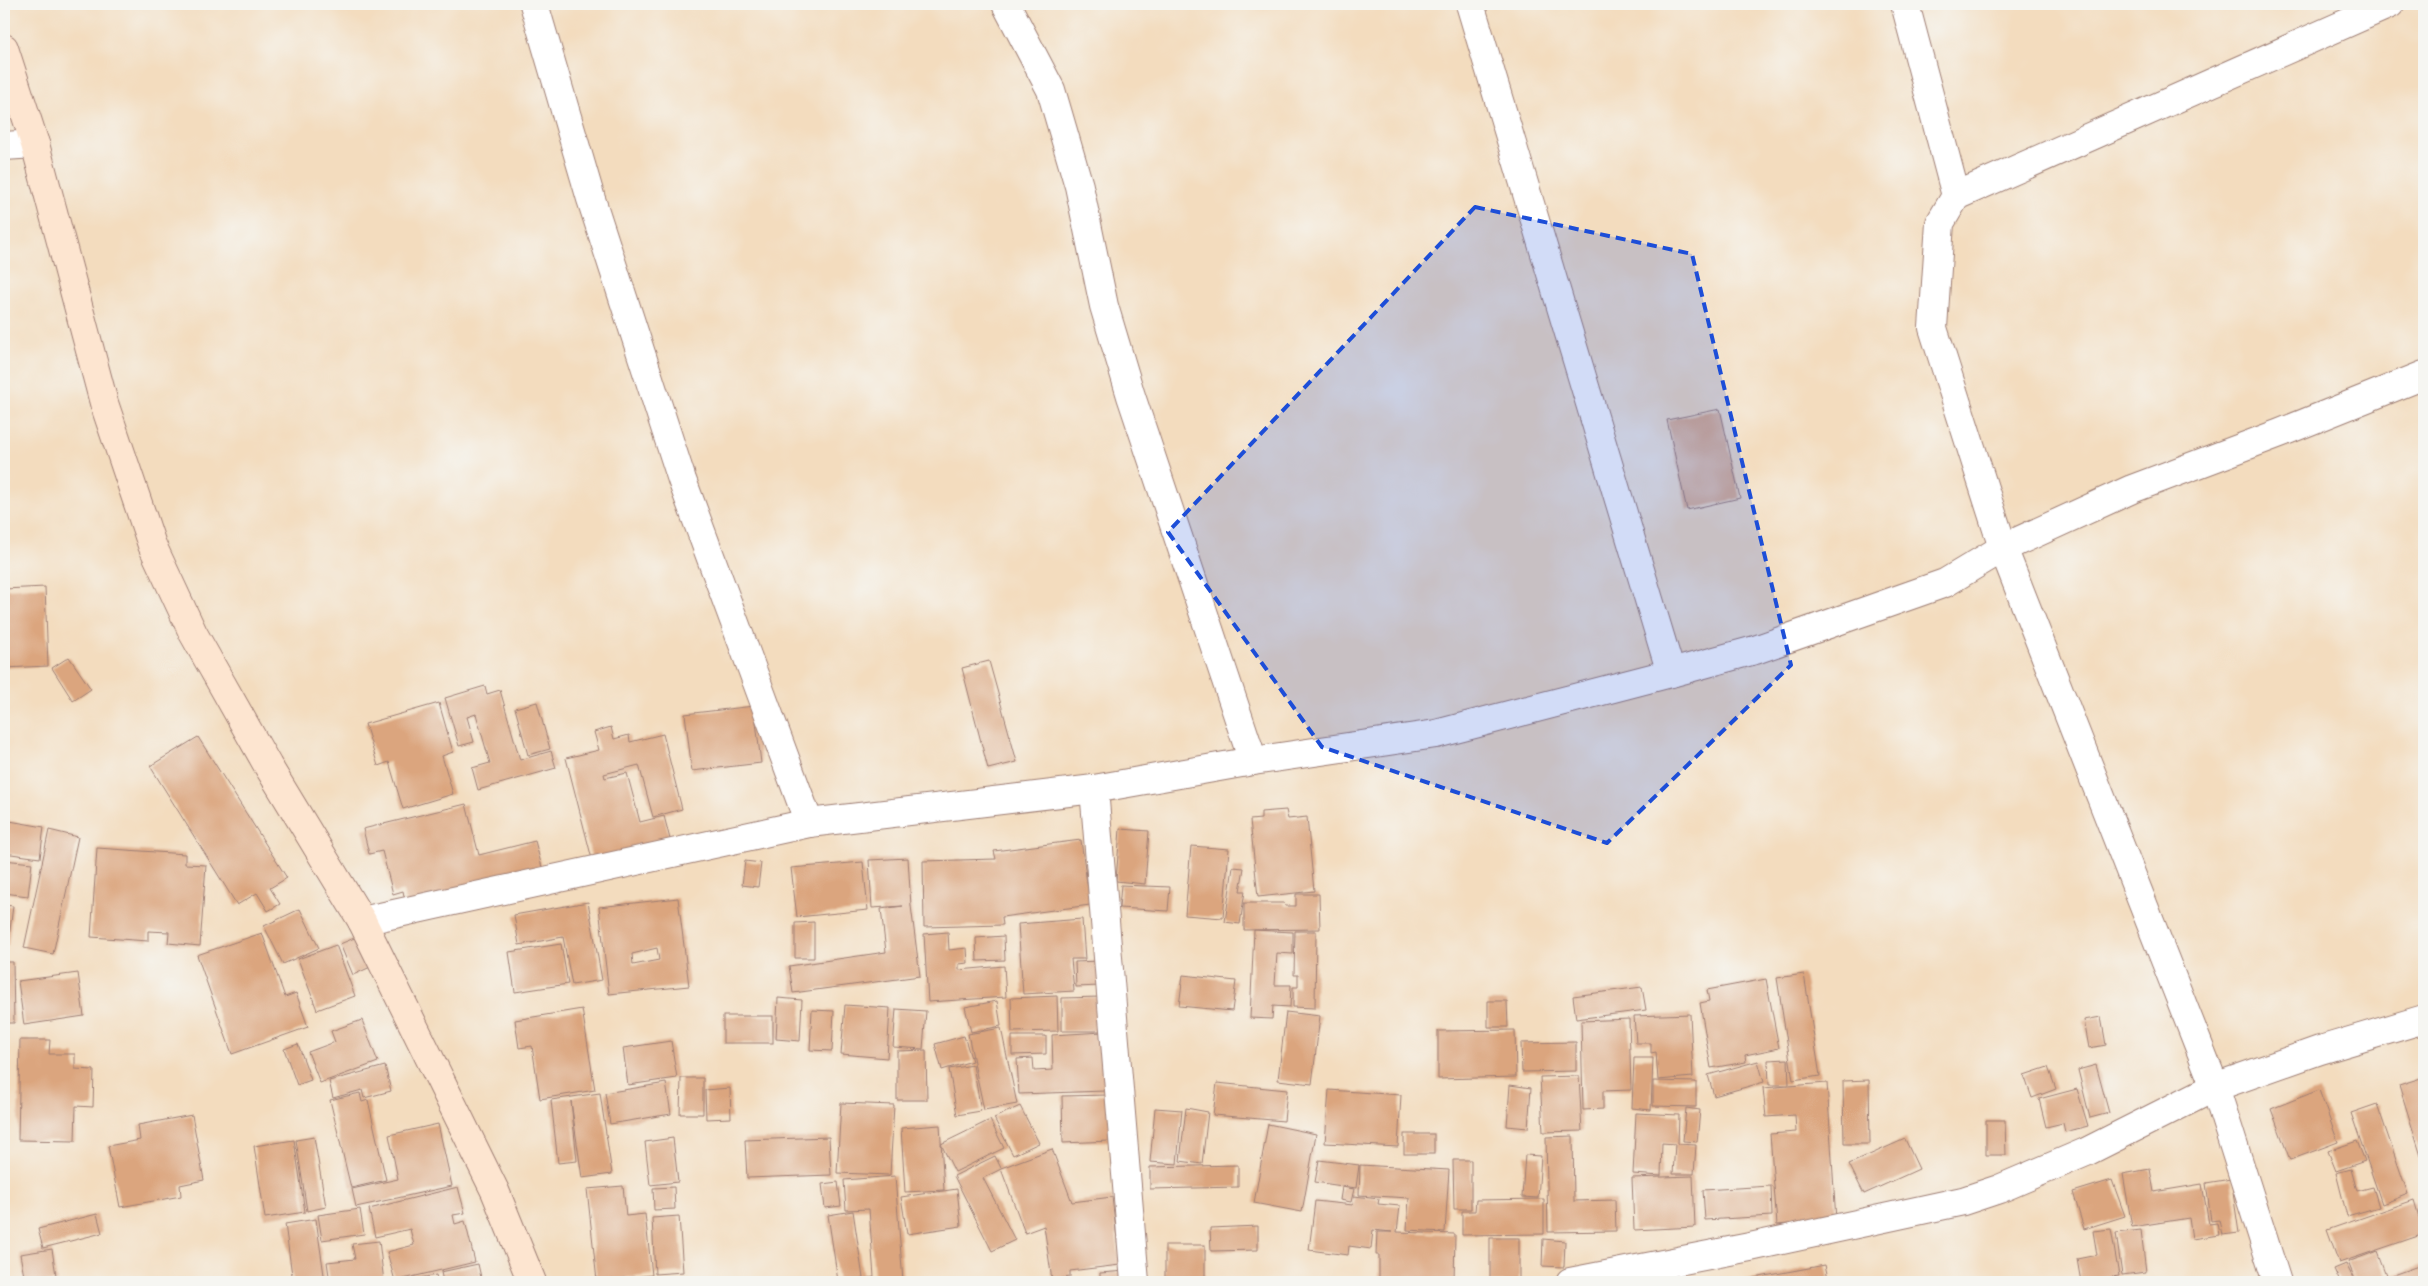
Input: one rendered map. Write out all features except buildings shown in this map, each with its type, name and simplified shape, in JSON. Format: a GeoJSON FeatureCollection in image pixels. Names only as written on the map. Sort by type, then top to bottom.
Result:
{"type":"FeatureCollection","features":[{"type":"Feature","properties":{"kind":"street"},"geometry":{"type":"LineString","coordinates":[[534,4],[590,199],[682,480],[809,823]]}},
{"type":"Feature","properties":{"kind":"street"},"geometry":{"type":"LineString","coordinates":[[1006,4],[1051,90],[1079,186],[1104,306],[1128,387],[1253,760]]}},
{"type":"Feature","properties":{"kind":"street"},"geometry":{"type":"LineString","coordinates":[[1470,4],[1671,673]]}},
{"type":"Feature","properties":{"kind":"street"},"geometry":{"type":"LineString","coordinates":[[1905,4],[1956,196]]}},
{"type":"Feature","properties":{"kind":"street"},"geometry":{"type":"LineString","coordinates":[[2277,1282],[2215,1087],[2003,548],[1933,328],[1940,223],[1956,196],[2390,4]]}},
{"type":"Feature","properties":{"kind":"street"},"geometry":{"type":"LineString","coordinates":[[4,48],[36,144],[104,403],[152,545],[193,633],[268,766],[362,921],[495,1190],[532,1282]]}},
{"type":"Feature","properties":{"kind":"street"},"geometry":{"type":"LineString","coordinates":[[4,146],[36,144]]}},
{"type":"Feature","properties":{"kind":"street"},"geometry":{"type":"LineString","coordinates":[[362,921],[809,823],[1094,789],[1253,760],[1436,734],[1671,673],[1755,650],[1945,583],[2003,548],[2132,489],[2280,433],[2424,375]]}},
{"type":"Feature","properties":{"kind":"street"},"geometry":{"type":"LineString","coordinates":[[1094,789],[1135,1282]]}},
{"type":"Feature","properties":{"kind":"street"},"geometry":{"type":"LineString","coordinates":[[1570,1282],[1750,1247],[1962,1201],[1999,1189],[2086,1152],[2215,1087],[2320,1050],[2424,1019]]}},
{"type":"Feature","properties":{"kind":"highlighted area"},"geometry":{"type":"Polygon","coordinates":[[[1475,207],[1692,254],[1791,665],[1607,843],[1322,747],[1168,532],[1475,207]]]}}]}
